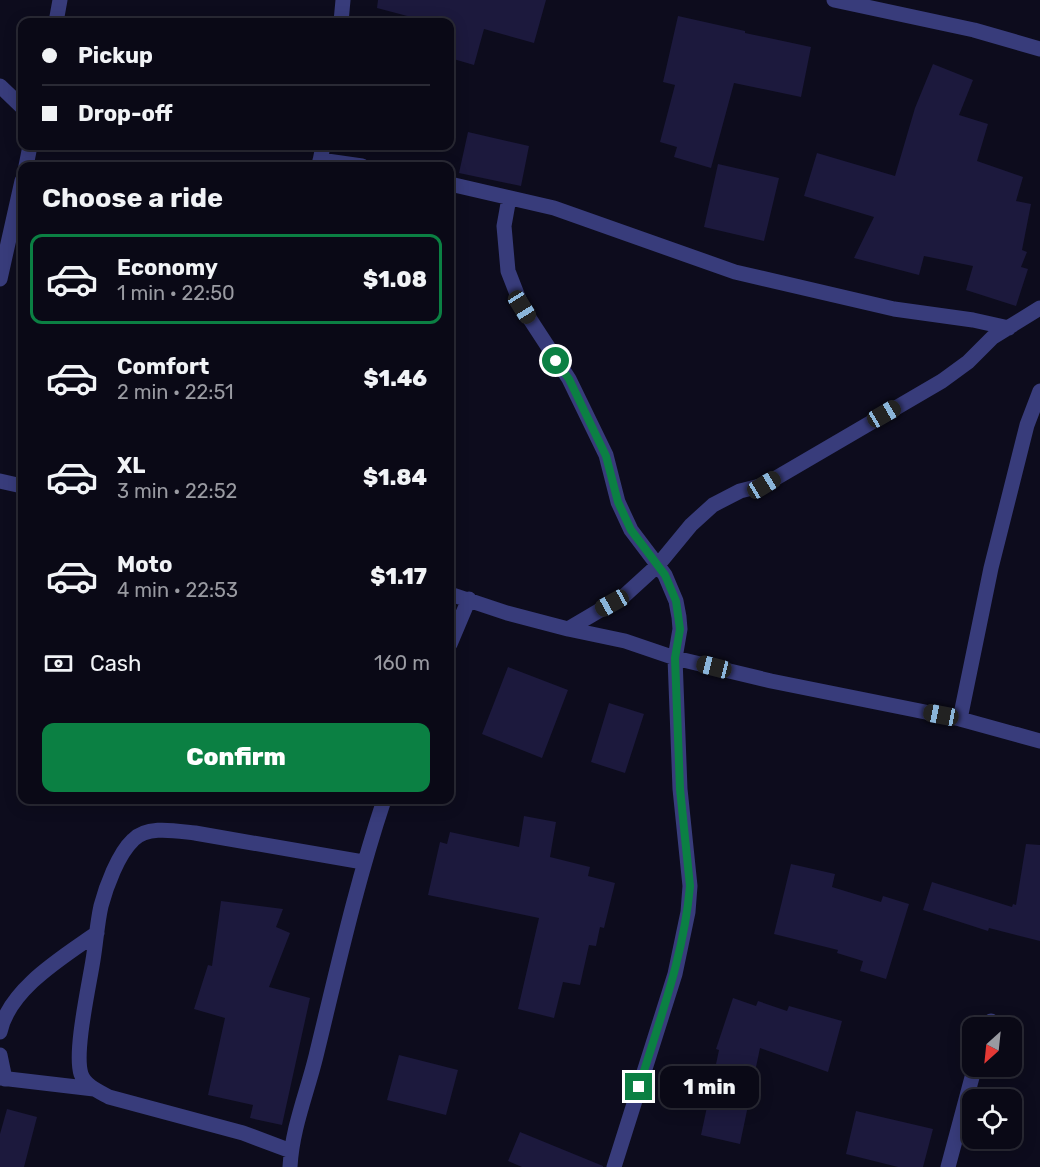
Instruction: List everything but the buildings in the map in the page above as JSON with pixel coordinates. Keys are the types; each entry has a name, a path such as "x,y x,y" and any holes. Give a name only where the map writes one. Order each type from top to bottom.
{"street":[{"path":"57,18 60,0"},
{"path":"341,18 343,0"},
{"path":"834,0 974,30 1040,49"},
{"path":"0,86 18,103"},
{"path":"321,157 344,162"},
{"path":"454,185 554,208 735,272 894,309 973,320 1009,328"},
{"path":"509,198 504,226 508,271 522,307 569,379 606,456 618,502 631,530 671,586 678,609 680,629 675,658 680,789 690,886 688,912 675,974 614,1167"},
{"path":"0,279 18,199"},
{"path":"568,629 624,596 658,565 691,525 713,505 740,491 764,485 942,381 968,362 993,337 1040,308"},
{"path":"960,719 992,568 1027,425 1040,391"},
{"path":"0,482 18,485"},
{"path":"454,595 507,613 568,629 626,640 675,658 771,681 960,719 1040,741"},
{"path":"454,635 469,599"},
{"path":"290,1167 291,1151 304,1093 315,1062 363,862 383,804"},
{"path":"94,1089 82,1076 80,1062 82,1029 101,907 110,881 125,850 134,838 146,832 170,830 363,862"},
{"path":"0,1032 7,1012 21,994 64,957 97,933"},
{"path":"0,1055 2,1079 94,1089 110,1097 243,1133 291,1151"},
{"path":"948,1167 972,1077"}],"route":[{"path":"556,361 569,379 606,456 618,502 631,530 671,586 679,617 680,629 675,658 680,789 690,886 688,912 675,974 639,1087"}]}
